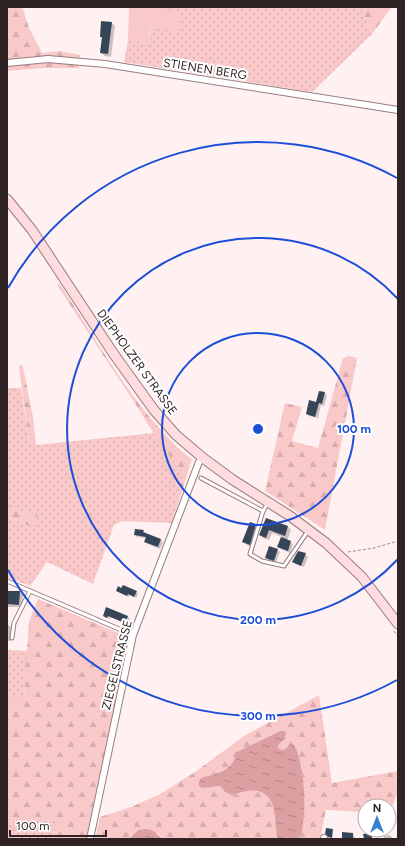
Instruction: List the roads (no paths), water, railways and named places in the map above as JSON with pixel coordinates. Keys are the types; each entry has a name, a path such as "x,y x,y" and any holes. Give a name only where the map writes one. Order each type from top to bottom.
{"main road":[{"name":"DIEPHOLZER STRASSE","path":"7,199 32,230 113,352 154,410 176,434 203,458 233,480 265,507 309,529 341,556 370,587 398,624"}],"street":[{"name":"STIENEN BERG","path":"7,63 48,59 105,64 398,110"},
{"name":"ZIEGELSTRASSE","path":"90,839 133,635 199,462 203,458"}],"lane":[{"path":"201,478 265,507 250,554 262,562 284,566 309,529"},
{"path":"7,581 133,635"},
{"path":"12,638 14,623 30,591"}],"water":[{"path":"280,731 284,731 286,733 285,739 279,744 278,748 283,750 292,744 294,745 301,766 304,792 304,818 300,839 279,839 277,837 272,805 264,794 257,791 247,791 232,795 225,792 220,786 204,788 199,786 201,778 219,773 228,767 235,758 237,752"},
{"path":"145,829 153,831 163,839 128,839 139,830"}]}
